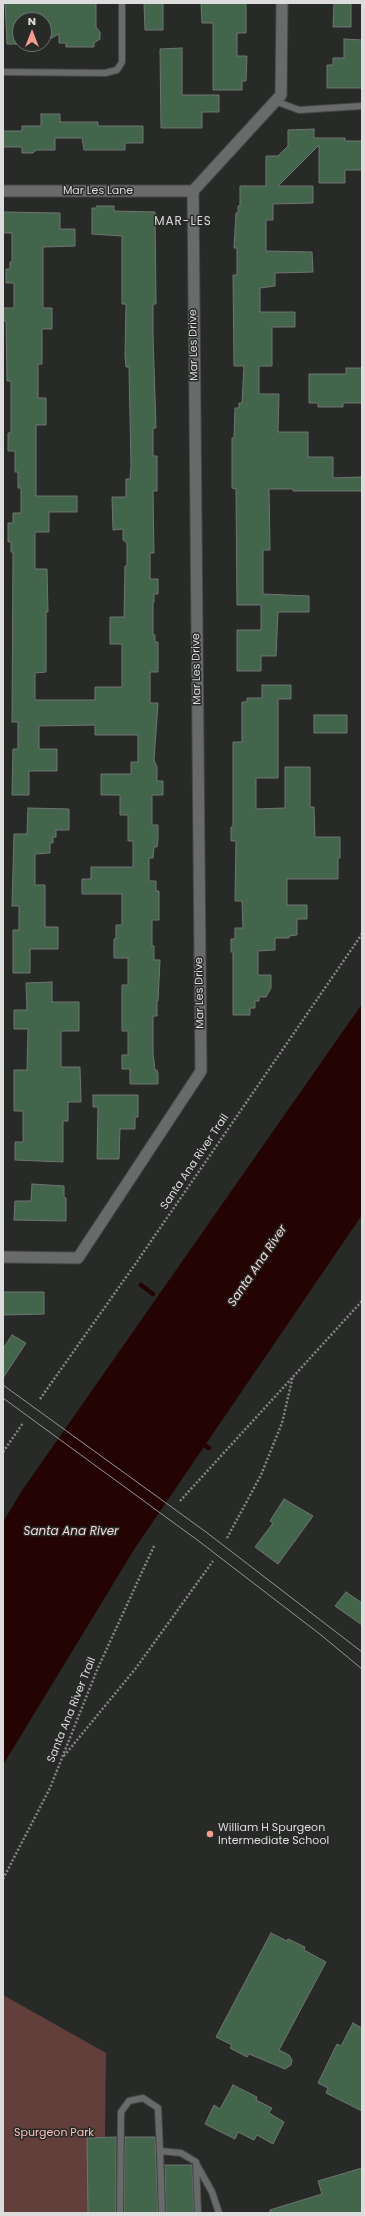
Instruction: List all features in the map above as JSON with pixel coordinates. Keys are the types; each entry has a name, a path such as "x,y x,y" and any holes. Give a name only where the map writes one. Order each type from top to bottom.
{"street":[{"path":"193,191 281,95 282,3"},
{"name":"Mar Les Lane","path":"3,191 193,191"},
{"name":"Mar Les Drive","path":"3,1257 78,1258 201,1071 193,191"}],"lane":[{"path":"3,72 105,73 117,70 122,62 122,3"},
{"path":"275,101 299,110 362,106"},
{"path":"120,2213 121,2112 129,2101 143,2098 158,2108 162,2213"},
{"path":"160,2151 181,2153 196,2162 212,2192 219,2213"},
{"path":"196,2162 198,2213"}],"path":[{"name":"Santa Ana River Trail","path":"40,1399 136,1263 362,934"},
{"path":"180,1501 362,1300"},
{"path":"227,1538 261,1475 282,1423 294,1375"},
{"path":"3,1452 23,1423"},
{"name":"Santa Ana River Trail","path":"3,1879 50,1788 97,1670 154,1546"},
{"path":"61,1759 136,1668 213,1561"}],"green space":[{"name":"Spurgeon Park","path":"3,1995 106,2053 104,2213 3,2213"}],"water":[{"name":"Santa Ana River","path":"362,1004 362,1215 135,1548 3,1765 3,1522 21,1492"}],"building":[{"path":"5,3 96,3 96,27 100,32 100,39 94,43 94,47 66,47 66,43 59,43 59,34 52,38 52,12 12,12 12,44 7,44"},
{"path":"144,3 163,3 163,30 145,30"},
{"path":"201,3 246,3 246,33 237,33 237,56 247,56 246,81 242,81 242,90 213,90 213,23 202,23"},
{"path":"334,3 351,3 351,27 333,27"},
{"path":"344,39 362,40 362,88 327,88 327,65 333,65 333,58 344,58"},
{"path":"182,48 182,95 219,95 219,112 202,112 202,128 161,128 160,49"},
{"path":"41,114 60,114 60,122 98,122 98,126 143,126 143,143 125,143 125,150 84,150 82,138 55,138 55,150 36,150 33,153 22,153 22,147 3,147 3,131 22,131 22,126 41,126"},
{"path":"314,129 314,138 345,138 345,141 362,141 362,170 345,170 345,183 319,183 319,145 278,186 313,186 313,203 273,204 273,220 266,220 266,251 312,252 313,272 275,273 275,286 260,288 260,312 295,312 295,327 272,327 272,366 259,366 259,394 279,394 278,432 308,432 308,457 333,457 333,478 362,477 362,491 293,491 293,489 269,489 270,550 263,550 263,594 309,596 309,612 278,612 276,656 261,656 261,671 237,671 237,630 261,630 261,605 237,605 236,489 232,488 232,438 234,438 235,408 239,408 239,403 242,403 244,366 234,366 233,275 237,275 237,248 234,248 236,213 238,213 238,206 240,206 240,186 266,186 266,156 278,156 288,146 288,130"},
{"path":"97,206 114,206 114,211 155,212 156,304 153,304 153,335 156,428 153,428 153,456 157,456 157,491 153,491 154,553 150,553 150,579 158,579 158,594 154,594 153,602 153,635 155,635 155,642 158,642 158,672 150,672 150,703 158,703 154,760 157,767 157,781 163,781 163,795 152,795 152,825 158,825 158,839 157,847 154,847 153,858 149,858 149,881 156,881 156,891 159,891 159,920 152,920 152,946 154,946 154,960 160,960 157,1016 153,1016 153,1053 155,1070 157,1070 158,1074 158,1084 130,1084 130,1069 122,1069 122,1055 128,1055 128,1031 122,1031 122,985 128,985 128,958 114,958 114,939 116,939 116,925 122,925 122,894 82,894 82,879 91,879 91,867 133,867 133,841 128,841 128,815 120,815 120,795 101,795 101,774 131,774 131,762 138,762 138,735 95,735 95,725 39,726 39,749 57,749 57,771 29,771 29,795 12,795 13,749 18,749 18,722 12,722 13,552 11,552 11,542 8,542 8,523 13,523 13,513 21,513 21,488 18,488 18,472 15,472 15,451 8,451 8,433 11,433 11,381 7,381 6,321 3,321 3,308 14,308 14,283 6,283 6,269 10,269 10,262 12,262 12,233 3,233 3,212 60,213 60,229 75,229 75,246 43,247 43,308 52,308 52,329 42,329 42,364 38,364 38,398 46,398 46,425 36,425 36,496 77,496 77,512 49,512 49,532 35,532 35,569 47,569 48,612 46,612 46,672 35,673 35,700 95,700 95,687 122,687 122,644 110,644 110,617 124,617 125,566 127,566 127,543 123,540 123,529 113,530 112,497 126,497 126,479 130,479 129,367 126,367 125,356 126,304 122,304 122,236 92,234 92,208 97,208"},
{"path":"346,368 362,368 362,403 343,403 343,407 318,407 318,403 309,403 309,374 346,374"},
{"path":"262,685 291,685 291,699 278,699 278,778 256,778 256,809 285,808 285,767 310,767 310,807 314,807 315,837 340,837 340,858 338,858 338,879 287,879 287,905 307,905 307,919 297,919 297,935 289,936 289,938 275,938 275,950 258,951 258,975 271,975 271,988 266,997 259,997 259,1001 255,1001 255,1008 250,1008 250,1015 233,1015 233,952 231,952 231,939 235,939 235,928 243,928 242,901 235,901 236,841 231,841 231,827 233,827 233,742 242,742 242,702 247,702 247,698 262,698"},
{"path":"314,715 347,715 347,733 314,733"},
{"path":"28,808 69,809 69,830 56,830 56,837 53,837 53,843 50,843 50,853 35,854 35,885 45,885 45,927 58,927 58,949 30,949 30,973 13,973 13,930 19,930 19,906 12,906 14,834 27,834"},
{"path":"52,982 52,1002 79,1002 79,1031 61,1031 61,1067 80,1067 81,1102 68,1102 68,1121 63,1121 63,1162 15,1160 15,1142 23,1142 23,1111 14,1111 14,1070 27,1070 28,1029 14,1029 14,1010 27,1010 26,983"},
{"path":"93,1095 138,1095 138,1117 135,1117 135,1129 120,1129 119,1159 97,1159 98,1107 93,1107"},
{"path":"32,1184 64,1186 64,1197 66,1198 66,1221 14,1220 15,1201 31,1201"},
{"path":"3,1292 44,1292 44,1314 3,1315"},
{"path":"12,1335 26,1343 3,1378 3,1349"},
{"path":"284,1499 313,1516 278,1564 255,1547 273,1523 270,1521"},
{"path":"346,1592 362,1603 362,1625 335,1606"},
{"path":"271,1933 287,1941 288,1939 305,1947 304,1950 326,1962 279,2050 289,2055 292,2060 291,2065 285,2069 249,2054 247,2057 230,2048 232,2045 216,2037"},
{"path":"353,2023 362,2028 362,2111 326,2093 328,2088 318,2083 337,2044 341,2046"},
{"path":"233,2085 257,2097 256,2100 272,2108 269,2113 284,2122 273,2144 257,2135 254,2140 238,2132 235,2139 205,2124 214,2105 220,2109"},
{"path":"116,2137 116,2213 88,2213 87,2138"},
{"path":"125,2137 155,2137 158,2213 124,2213"},
{"path":"165,2165 192,2165 194,2213 166,2213"},
{"path":"362,2168 362,2213 270,2213 270,2210 322,2194 318,2181"}],"waterway":[{"path":"141,1285 153,1294"},
{"path":"201,1443 209,1448"}],"tram line":[{"path":"3,1385 206,1532 362,1652"},
{"path":"3,1398 200,1542 321,1635 362,1669"}],"place":[{"name":"William H Spurgeon Intermediate School","path":"210,1834"}],"district":[{"name":"MAR-LES","path":"183,222"}]}
